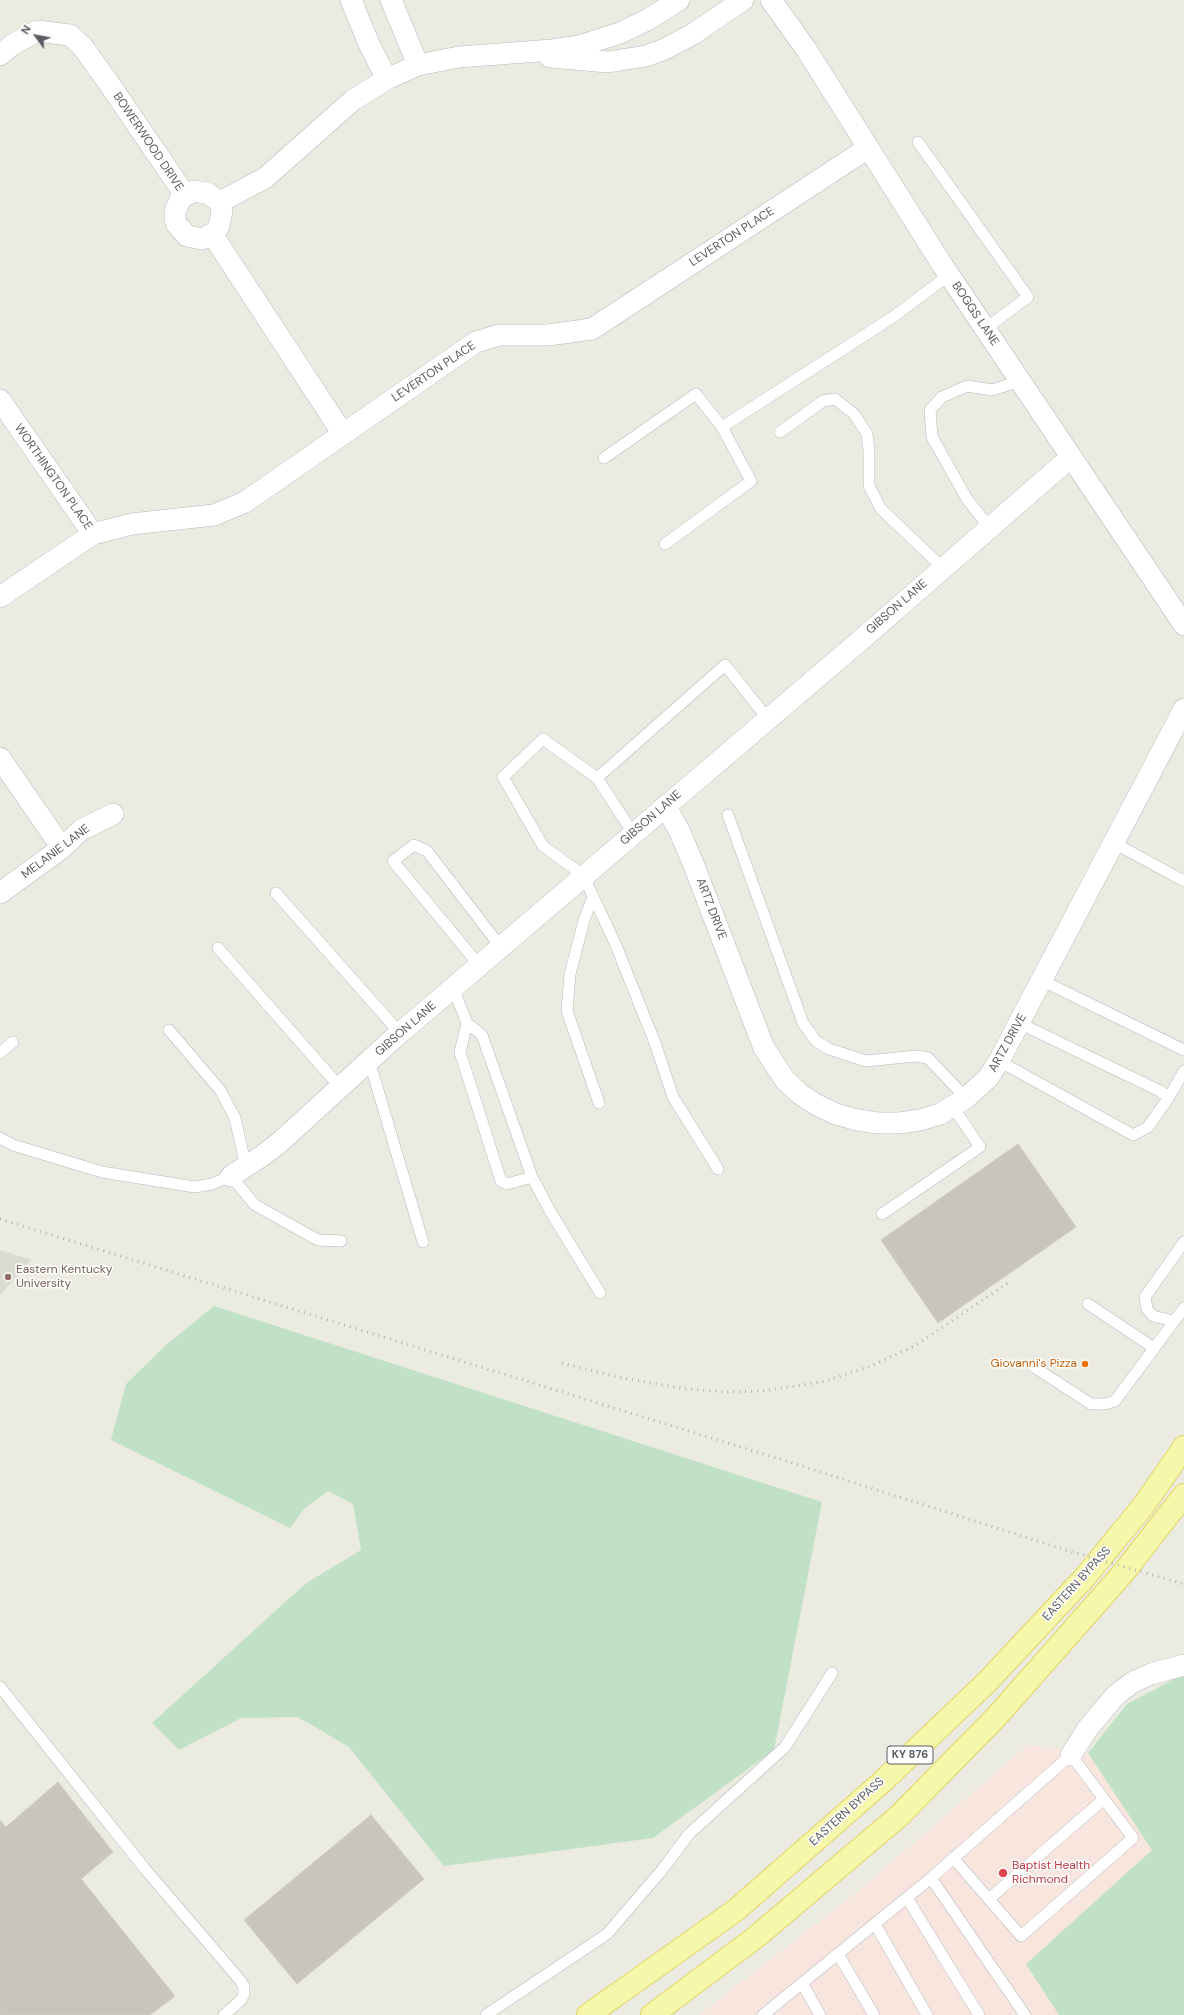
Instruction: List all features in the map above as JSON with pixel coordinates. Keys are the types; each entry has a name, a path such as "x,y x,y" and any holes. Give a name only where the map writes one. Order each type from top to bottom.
{"main road":[{"name":"EASTERN BYPASS","path":"588,2015 736,1910 882,1782 987,1682 1085,1577 1144,1505 1184,1447"},
{"name":"KY 876","path":"652,2015 756,1937 898,1816 998,1715 1124,1572 1184,1495"}],"street":[{"path":"350,0 368,44 387,80"},
{"path":"391,0 418,65"},
{"path":"185,195 177,204 174,211 177,226 187,236 194,239 202,239 212,234 219,226 222,218 220,202 265,178 353,100 387,80 418,65 459,57 532,52 579,46 613,36 647,20 679,0"},
{"path":"532,52 543,56 608,62 646,56 665,49 693,34 744,0"},
{"name":"BOGGS LANE","path":"771,0 806,49 949,275 1184,624"},
{"name":"BOWERWOOD DRIVE","path":"0,55 12,45 37,31 70,35 82,46 108,82 185,195 200,191 207,193 220,202"},
{"name":"LEVERTON PLACE","path":"0,597 93,534 132,524 214,515 245,502 476,342 499,335 548,335 592,329 868,148"},
{"path":"212,234 343,434"},
{"name":"WORTHINGTON PLACE","path":"0,400 93,534"},
{"name":"GIBSON LANE","path":"238,1171 279,1142 339,1086 500,946 1071,457"},
{"name":"ARTZ DRIVE","path":"665,806 679,830 693,863 759,1036 773,1064 785,1080 800,1094 816,1105 836,1114 857,1120 878,1123 899,1123 920,1120 959,1103 988,1078 999,1061 1184,709"},
{"path":"0,758 62,848"},
{"name":"MELANIE LANE","path":"0,893 62,848 81,830 113,814"},
{"path":"1071,1755 1100,1713 1116,1695 1133,1682 1151,1674 1184,1665"}],"lane":[{"path":"918,142 1028,298 985,329"},
{"path":"722,427 893,317 949,275"},
{"path":"989,527 967,499 932,437 930,410 942,397 967,386 992,390 1020,381"},
{"path":"604,458 696,394 722,427 751,481 665,544"},
{"path":"780,432 822,401 835,399 854,414 866,434 869,450 869,486 881,509 942,567"},
{"path":"597,778 725,665 768,718"},
{"path":"633,833 597,778 543,738 503,777 543,846 583,875 615,943 656,1042 673,1097 718,1169"},
{"path":"728,815 803,1023 816,1040 829,1049 866,1061 916,1056 928,1058 959,1103 980,1148 882,1214"},
{"path":"1114,843 1184,881"},
{"path":"479,965 393,861 414,845 427,851 500,946"},
{"path":"276,893 400,1033"},
{"path":"593,897 584,920 570,974 567,1011 599,1103"},
{"path":"218,948 339,1086"},
{"path":"1041,980 1184,1050"},
{"path":"453,988 467,1023 482,1035 532,1177 600,1293"},
{"path":"467,1023 460,1052 501,1181 507,1184 532,1177"},
{"path":"1019,1023 1158,1090 1169,1097"},
{"path":"169,1030 220,1090 236,1118 238,1171 255,1205 318,1240 341,1241"},
{"path":"0,1053 13,1042"},
{"path":"369,1060 423,1242"},
{"path":"999,1061 1133,1135 1148,1127 1169,1097 1184,1071"},
{"path":"0,1138 13,1145 109,1173 195,1187 212,1184 238,1171"},
{"path":"1174,1321 1153,1316 1147,1309 1145,1297 1184,1242"},
{"path":"1088,1304 1154,1348"},
{"path":"1034,1367 1091,1404 1104,1404 1115,1401 1184,1308"},
{"path":"486,2015 607,1934 662,1870 689,1834 785,1747 832,1673"},
{"path":"0,1686 145,1869 240,1980 244,1987 244,1994 241,2000 224,2015"},
{"path":"763,2015 907,1898 1071,1755 1133,1838 1021,1936 953,1858"},
{"path":"989,1899 1104,1799"},
{"path":"930,1878 1025,2015"},
{"path":"907,1898 979,2015"},
{"path":"875,1924 927,2015"},
{"path":"838,1954 874,2015"},
{"path":"802,1983 820,2015"}],"shaded area":[{"name":"Eastern Kentucky University","path":"0,1250 31,1260 0,1295"},
{"name":"Baptist Health Richmond","path":"1028,1745 1088,1753 1152,1850 1026,1964 1059,2015 699,2015 852,1896"}],"green space":[{"path":"214,1306 822,1502 774,1750 653,1838 444,1866 349,1747 298,1717 241,1718 179,1750 152,1723 305,1584 361,1550 353,1504 328,1491 304,1509 290,1528 111,1440 126,1384 166,1345"},
{"path":"1180,1676 1184,1676 1184,2015 1059,2015 1026,1964 1152,1850 1088,1753 1127,1704"}],"building":[{"path":"1018,1144 1076,1227 938,1323 881,1240"},
{"path":"58,1782 113,1852 81,1879 175,1996 150,2015 0,2015 0,1820 6,1827"},
{"path":"371,1815 424,1879 297,1984 244,1920"}],"railway":[{"path":"0,1219 783,1460 1072,1552 1184,1584"},
{"path":"562,1363 622,1378 687,1389 728,1392 762,1391 825,1381 868,1367 915,1346 1008,1283"}],"place":[{"name":"Eastern Kentucky University","path":"8,1277"},
{"name":"Giovanni's Pizza","path":"1085,1364"},
{"name":"Baptist Health Richmond","path":"1003,1873"}]}
